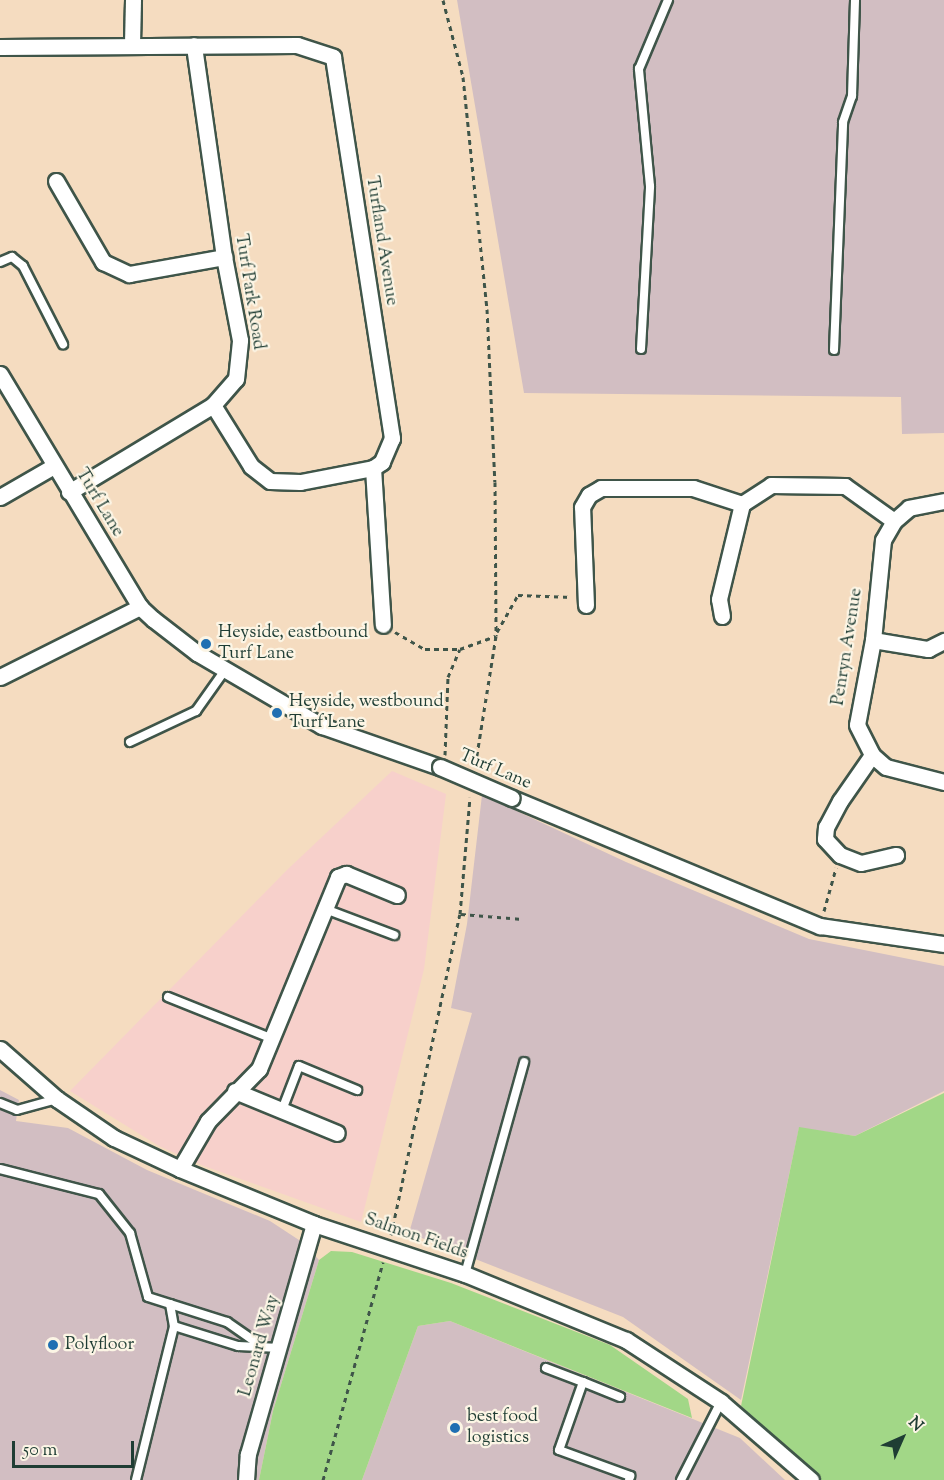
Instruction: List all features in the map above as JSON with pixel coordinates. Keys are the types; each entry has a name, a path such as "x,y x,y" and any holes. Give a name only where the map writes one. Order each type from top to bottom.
{"street":[{"path":"132,44 133,0"},
{"name":"Turfland Avenue","path":"0,47 132,44 297,45 333,57 392,438 382,462 373,468"},
{"name":"Turf Park Road","path":"69,492 213,405 236,379 240,362 194,45"},
{"path":"56,181 103,262 129,274 224,258"},
{"name":"Turf Lane","path":"0,374 140,607 172,635 225,670 322,726 440,767 820,926 944,944"},
{"path":"213,405 251,466 270,482 300,482 373,468 383,626"},
{"path":"0,497 54,466"},
{"path":"722,616 719,599 742,504 771,485 845,486 894,521 909,508 944,501"},
{"path":"585,601 582,507 595,490 693,488 742,504"},
{"name":"Penryn Avenue","path":"872,755 859,736 857,718 873,640 883,540 894,521"},
{"path":"0,677 140,607"},
{"path":"873,640 928,649 944,641"},
{"path":"896,855 861,862 840,855 825,839 826,827 872,755 886,766 944,782"},
{"path":"180,1169 208,1121 259,1069 338,877 346,874 397,895"},
{"name":"Salmon Fields","path":"0,1049 57,1099 114,1138 180,1169 314,1224 465,1274 626,1340 721,1402 811,1480"},
{"path":"235,1091 337,1134"},
{"name":"Leonard Way","path":"246,1480 248,1454 281,1348 314,1224"}],"lane":[{"path":"641,349 650,186 639,69 668,0"},
{"path":"834,350 843,123 852,96 855,0"},
{"path":"0,262 12,257 20,262 63,344"},
{"path":"130,742 196,711 225,670"},
{"path":"325,909 394,935"},
{"path":"168,997 273,1039"},
{"path":"465,1274 524,1062"},
{"path":"282,1110 299,1066 357,1090"},
{"path":"0,1103 17,1110 57,1099"},
{"path":"0,1169 99,1194 130,1233 148,1298 233,1324 260,1345"},
{"path":"136,1480 174,1326 170,1304"},
{"path":"174,1326 238,1346 260,1345 281,1348"},
{"path":"546,1368 620,1397"},
{"path":"583,1382 559,1450 630,1476 629,1480"},
{"path":"681,1480 721,1402"}],"path":[{"path":"443,0 463,77 488,309 496,635 473,777"},
{"path":"383,626 425,649 460,649 496,635 518,595 585,601"},
{"path":"446,751 448,677 460,649"},
{"path":"323,1480 402,1197 460,914 471,789"},
{"path":"820,926 840,855"},
{"path":"460,914 522,919"}],"shaded area":[{"path":"457,0 944,0 944,433 902,434 901,397 524,393"},
{"path":"392,771 446,794 424,969 361,1222 204,1166 159,1146 70,1091 288,869"},
{"path":"482,795 626,862 809,939 944,966 944,1091 855,1136 799,1128 741,1400 623,1317 409,1233 472,1013 451,1008 467,924"},
{"path":"0,1090 19,1100 16,1121 68,1128 147,1170 270,1221 302,1242 319,1260 273,1411 259,1480 0,1480"},
{"path":"450,1321 740,1438 785,1480 362,1480 418,1326"}],"green space":[{"path":"944,1093 944,1480 821,1480 741,1406 799,1127 855,1136"},
{"path":"331,1251 352,1252 451,1283 610,1345 688,1399 692,1418 450,1321 418,1326 362,1480 259,1480 273,1411 319,1260"}],"place":[{"name":"Heyside, eastbound Turf Lane","path":"206,644"},
{"name":"Heyside, westbound Turf Lane","path":"277,713"},
{"name":"Polyfloor","path":"53,1345"},
{"name":"best food logistics","path":"455,1428"}]}
